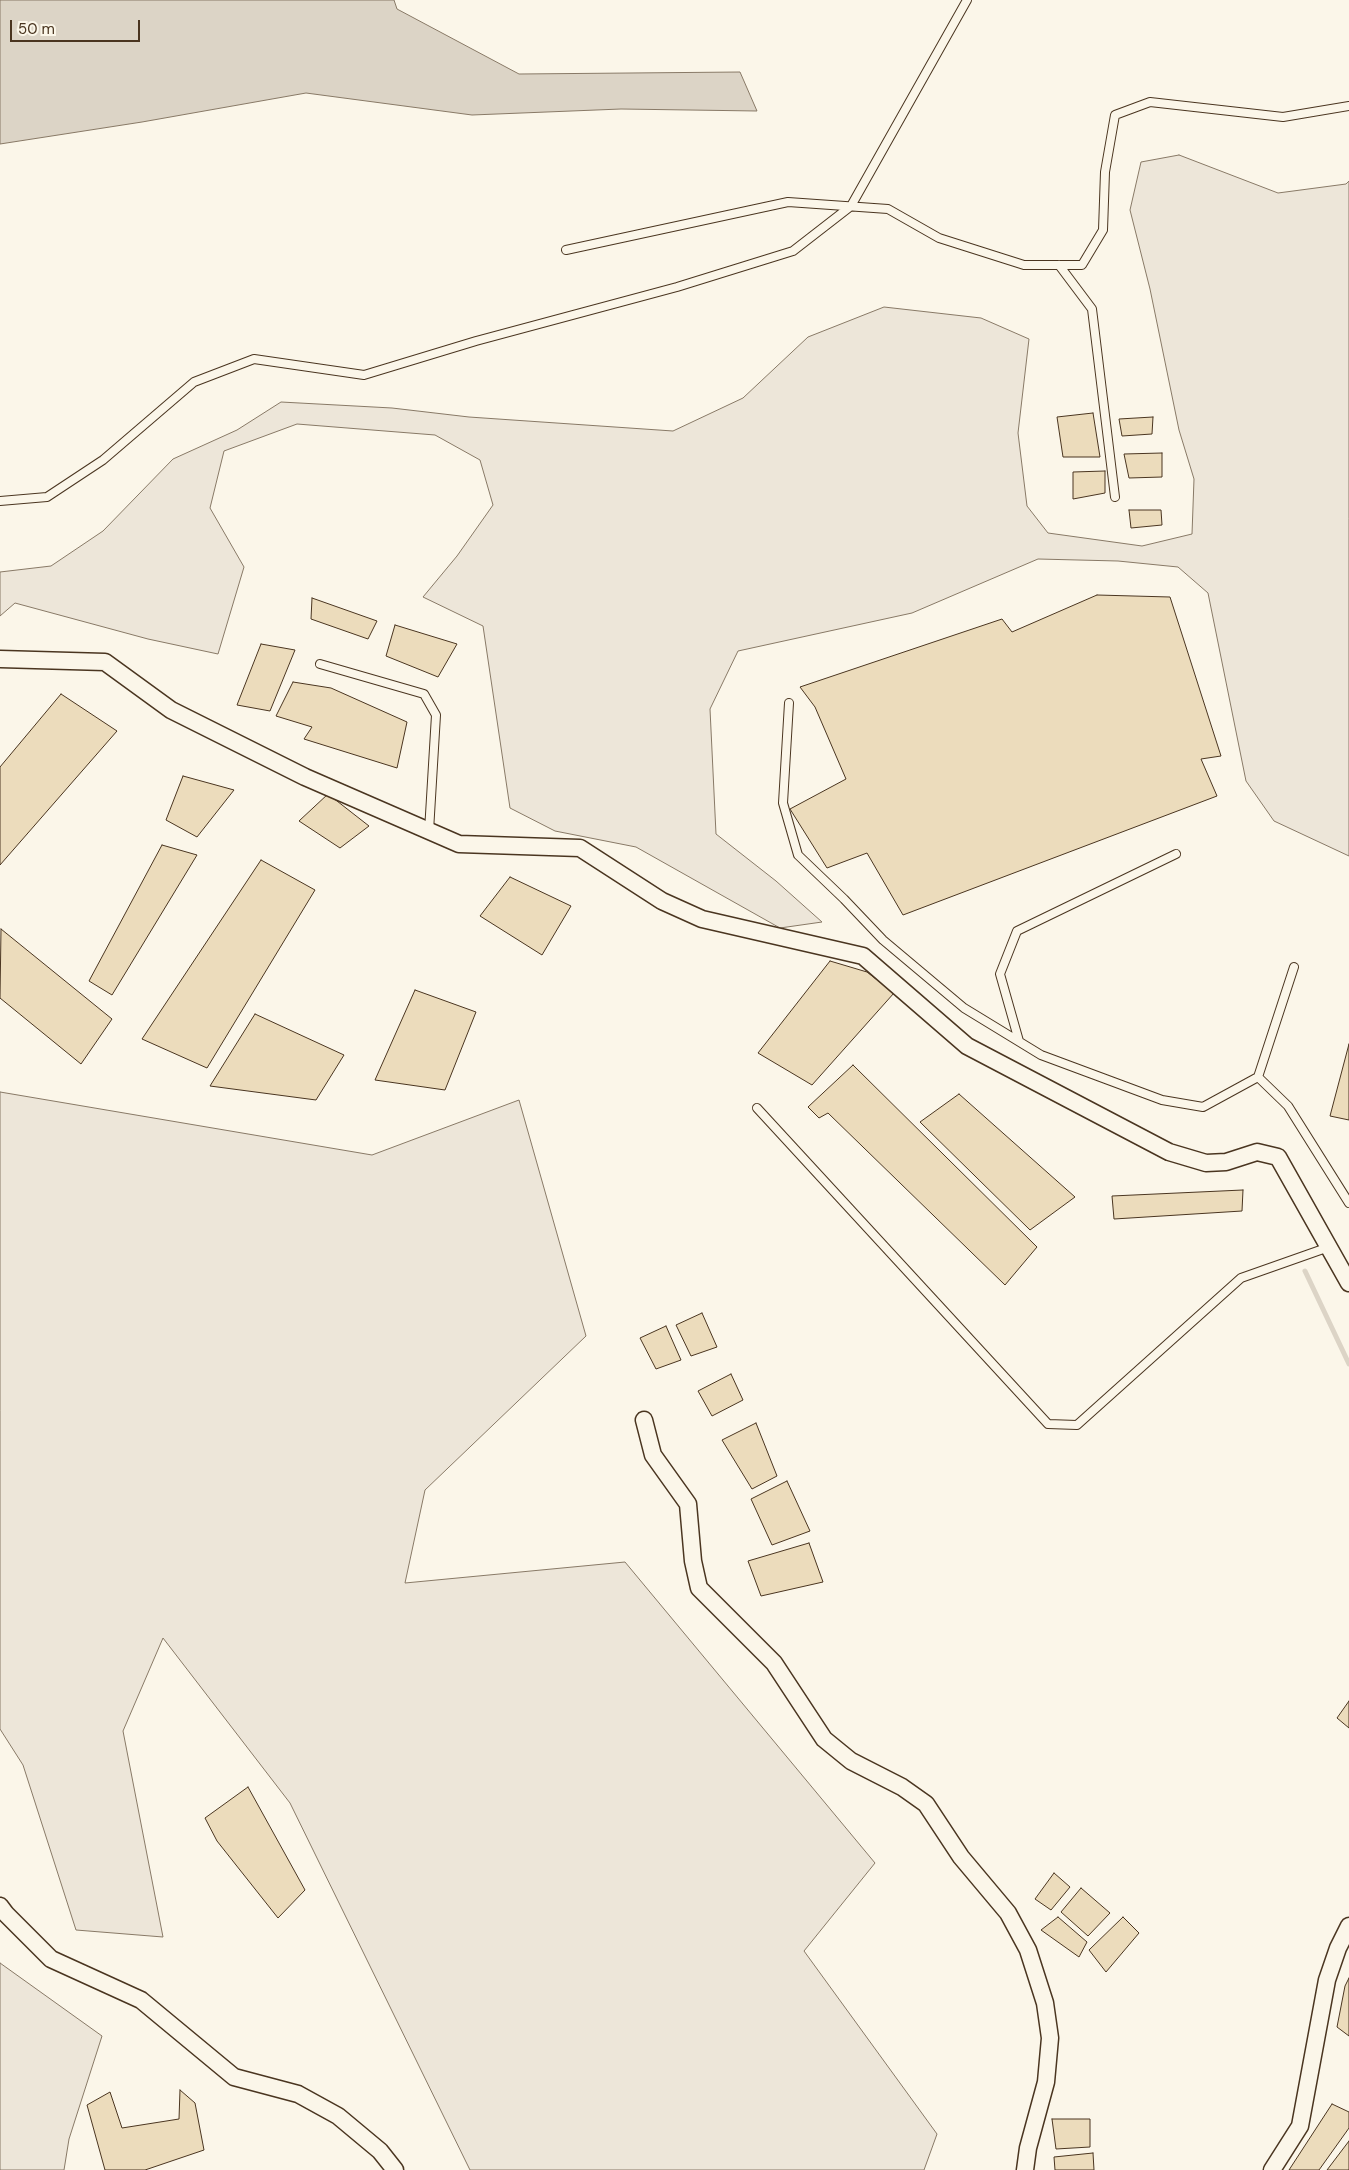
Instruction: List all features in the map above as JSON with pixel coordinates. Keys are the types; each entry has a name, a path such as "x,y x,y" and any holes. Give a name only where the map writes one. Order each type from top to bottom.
{"street":[{"path":"0,659 104,662 172,710 305,777 459,844 580,848 662,900 702,919 863,956 967,1046 1168,1152 1206,1163 1226,1162 1256,1152 1278,1157 1349,1283"},
{"path":"644,1420 653,1454 688,1504 692,1561 699,1588 774,1664 824,1739 851,1761 902,1787 926,1804 961,1857 1008,1913 1028,1950 1045,2003 1050,2038 1046,2082 1028,2148 1025,2170"},
{"path":"0,1906 50,1959 141,2000 234,2077 298,2094 338,2116 380,2151 395,2170"},
{"path":"1272,2170 1300,2126 1327,1980 1338,1948 1349,1926"}],"lane":[{"path":"0,501 47,497 103,460 194,382 254,359 364,375 476,341 677,287 793,251 851,206 967,0"},
{"path":"566,250 788,202 888,209 939,238 1024,266 1082,265 1103,230 1105,172 1115,115 1150,102 1283,118 1349,106"},
{"path":"1058,265 1092,309 1115,497"},
{"path":"320,664 424,694 436,716 429,831"},
{"path":"789,702 783,802 798,855 890,947 964,1008 1041,1055 1162,1100 1203,1107 1258,1077 1294,967"},
{"path":"1019,1041 1000,974 1017,931 1176,854"},
{"path":"1258,1077 1288,1106 1349,1203"},
{"path":"757,1108 1048,1424 1077,1425 1242,1278 1329,1247"}],"shaded area":[{"path":"0,0 394,0 397,9 519,74 740,72 757,111 621,109 472,115 306,93 142,122 0,144"},
{"path":"1179,155 1278,193 1346,184 1349,181 1349,856 1274,821 1246,781 1208,593 1178,567 1118,561 1038,559 912,613 738,651 710,709 716,834 776,881 822,922 780,928 636,847 555,831 510,808 483,626 423,597 457,556 493,505 480,460 435,435 297,424 224,451 210,508 244,567 218,654 148,639 15,603 0,616 0,572 51,566 103,531 173,459 237,430 281,402 392,408 469,417 673,431 743,398 808,337 884,307 981,318 1029,339 1018,433 1027,506 1048,533 1142,546 1192,534 1194,479 1179,430 1150,289 1130,210 1141,162"},
{"path":"0,1092 372,1155 519,1100 586,1336 425,1490 405,1583 625,1562 875,1863 804,1951 937,2134 924,2170 470,2170 290,1803 163,1638 123,1731 163,1937 76,1930 23,1765 0,1729"},
{"path":"0,1963 102,2036 69,2139 64,2170 0,2170"}],"building":[{"path":"1093,413 1100,457 1063,457 1057,417"},
{"path":"1153,417 1152,434 1122,436 1119,419"},
{"path":"1162,453 1162,477 1129,478 1124,454"},
{"path":"1105,471 1105,493 1073,499 1073,472"},
{"path":"1129,510 1161,510 1162,525 1131,528"},
{"path":"1097,595 1170,597 1221,756 1201,759 1217,796 903,915 867,853 827,868 790,809 846,779 815,707 800,687 1002,619 1012,632"},
{"path":"312,598 377,621 368,639 311,619"},
{"path":"395,625 457,644 438,677 386,656"},
{"path":"261,644 295,650 270,711 237,705"},
{"path":"293,682 331,688 407,722 397,768 304,739 312,727 276,716"},
{"path":"61,694 117,731 0,865 0,767"},
{"path":"183,776 234,790 197,837 166,820"},
{"path":"328,794 369,826 340,848 299,821"},
{"path":"162,845 197,855 112,995 89,981"},
{"path":"261,860 315,890 207,1068 142,1039"},
{"path":"510,877 571,906 542,955 480,916"},
{"path":"1,929 112,1019 81,1064 0,998"},
{"path":"830,961 867,972 894,993 812,1085 758,1053"},
{"path":"415,990 476,1012 445,1090 375,1080"},
{"path":"255,1014 344,1055 316,1100 210,1086"},
{"path":"1349,1044 1349,1120 1330,1116"},
{"path":"853,1065 1037,1247 1005,1285 828,1113 819,1118 808,1107"},
{"path":"959,1094 1075,1197 1030,1230 920,1122"},
{"path":"1243,1190 1242,1211 1114,1219 1112,1196"},
{"path":"702,1313 717,1347 691,1356 676,1325"},
{"path":"666,1326 681,1360 656,1369 640,1338"},
{"path":"731,1374 743,1400 712,1416 698,1391"},
{"path":"756,1423 777,1476 752,1489 722,1440"},
{"path":"787,1481 810,1531 772,1545 751,1499"},
{"path":"809,1543 823,1582 761,1596 748,1561"},
{"path":"1349,1701 1349,1728 1337,1718"},
{"path":"248,1787 305,1890 278,1918 217,1841 205,1818"},
{"path":"1054,1873 1070,1887 1051,1910 1035,1899"},
{"path":"1081,1888 1110,1913 1088,1936 1061,1912"},
{"path":"1058,1917 1087,1942 1079,1957 1041,1930"},
{"path":"1123,1917 1139,1933 1106,1972 1089,1950"},
{"path":"1349,1978 1349,2036 1337,2027 1345,1986"},
{"path":"180,2090 195,2103 204,2150 145,2170 105,2170 87,2105 110,2092 122,2128 179,2119"},
{"path":"1332,2104 1349,2112 1349,2128 1319,2170 1289,2170"},
{"path":"1052,2119 1090,2119 1090,2147 1056,2149"},
{"path":"1349,2141 1349,2170 1327,2170"},
{"path":"1093,2153 1094,2170 1055,2170 1054,2157"}],"waterway":[{"path":"1305,1271 1349,1364"}]}
